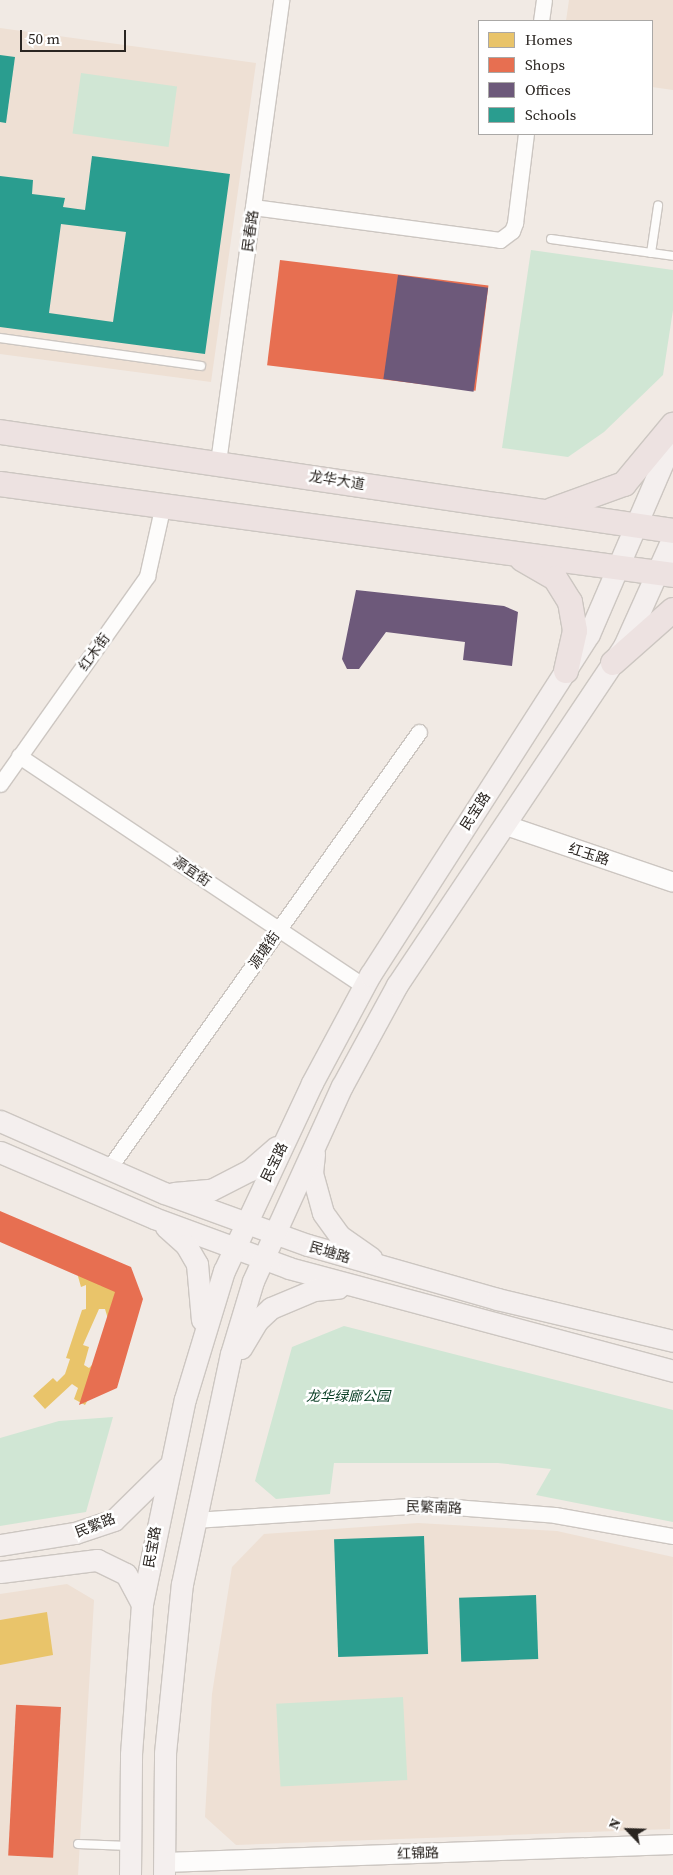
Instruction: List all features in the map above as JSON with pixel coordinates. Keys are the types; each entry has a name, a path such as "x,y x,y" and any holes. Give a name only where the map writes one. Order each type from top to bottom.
{"main road":[{"path":"545,512 624,484 673,425"},
{"name":"龙华大道","path":"0,432 218,462 673,531"},
{"name":"民宝路","path":"130,1875 129,1846 142,1604 169,1465 202,1338 233,1248 288,1133 364,986 566,671 621,566 673,439"},
{"path":"0,484 162,509 621,566 665,574"},
{"path":"164,1869 172,1669 194,1520 225,1380 262,1259 316,1142 398,985 613,663 665,574 673,537"},
{"path":"509,552 541,568 566,593 575,631 566,671"},
{"path":"613,663 673,610"},
{"name":"民塘路","path":"0,1121 164,1193 273,1233 390,1270 673,1341"},
{"path":"164,1193 211,1190 235,1179 268,1156 288,1133"},
{"path":"316,1142 312,1173 326,1218 340,1236 390,1270"},
{"name":"民塘路","path":"0,1152 154,1218 262,1259 353,1288 673,1371"},
{"path":"154,1218 186,1245 197,1264 202,1338"},
{"path":"225,1380 248,1333 271,1308 314,1290 353,1288"},
{"name":"民繁路","path":"0,1545 75,1534 114,1520 169,1465"},
{"name":"民繁路","path":"0,1572 97,1560 126,1574 142,1604"}],"street":[{"name":"民春路","path":"218,462 281,0"},
{"path":"541,20 544,0"},
{"path":"253,208 500,240 512,231 514,223 526,135"},
{"name":"红木街","path":"0,784 147,576 162,509"},
{"name":"源塘街","path":"109,1168 419,732"},
{"name":"源宜街","path":"19,756 364,986"},
{"name":"红玉路","path":"506,825 673,882"},
{"name":"民繁南路","path":"194,1520 429,1505 555,1515 673,1536"},
{"name":"红锦路","path":"164,1869 673,1844"}],"lane":[{"path":"651,253 658,206"},
{"path":"551,239 673,256"},
{"path":"0,338 201,366"},
{"path":"78,1844 129,1846"}],"shaded area":[{"path":"569,0 673,0 673,90 653,87 653,20 566,20"},
{"path":"0,28 256,63 211,382 0,354"},
{"path":"418,1523 557,1531 673,1557 670,1829 236,1845 205,1817 212,1694 232,1567 264,1534"},
{"path":"67,1584 94,1600 78,1875 0,1875 0,1594"}],"green space":[{"path":"81,73 177,86 169,147 73,133"},
{"path":"531,250 673,270 673,310 663,375 604,432 568,457 502,448"},
{"name":"龙华绿廊公园","path":"344,1326 673,1410 673,1522 536,1495 551,1469 498,1463 334,1463 330,1494 276,1499 255,1481 292,1347"},
{"path":"113,1417 86,1512 0,1526 0,1438 59,1421"},
{"path":"403,1697 407,1780 281,1787 276,1704"}],"building: Homes":[{"path":"91,1259 91,1265 97,1264 99,1285 105,1286 109,1276 121,1277 120,1319 108,1319 105,1309 99,1309 83,1345 89,1347 84,1365 89,1368 96,1361 106,1367 85,1405 74,1399 78,1388 72,1384 45,1409 33,1396 53,1378 57,1382 65,1374 70,1359 66,1358 82,1310 86,1309 86,1285 81,1287 74,1262"},
{"path":"47,1612 53,1655 0,1665 0,1620"}],"building: Shops":[{"path":"280,260 488,286 476,391 267,365"},
{"path":"0,1211 131,1267 143,1299 117,1388 79,1405 115,1292 0,1242"},
{"path":"16,1705 61,1707 53,1858 8,1855"}],"building: Offices":[{"path":"398,275 488,288 474,392 383,379"},
{"path":"356,590 504,606 518,612 512,666 463,660 465,642 386,632 359,669 347,669 342,659"}],"building: Schools":[{"path":"0,55 15,57 6,123 0,122"},
{"path":"92,156 230,174 205,354 0,327 0,176 33,180 32,194 65,198 63,207 85,210","holes":["61,224 126,232 113,322 49,313"]},
{"path":"424,1536 428,1654 338,1657 334,1539"},
{"path":"536,1595 538,1659 461,1662 459,1598"}]}
